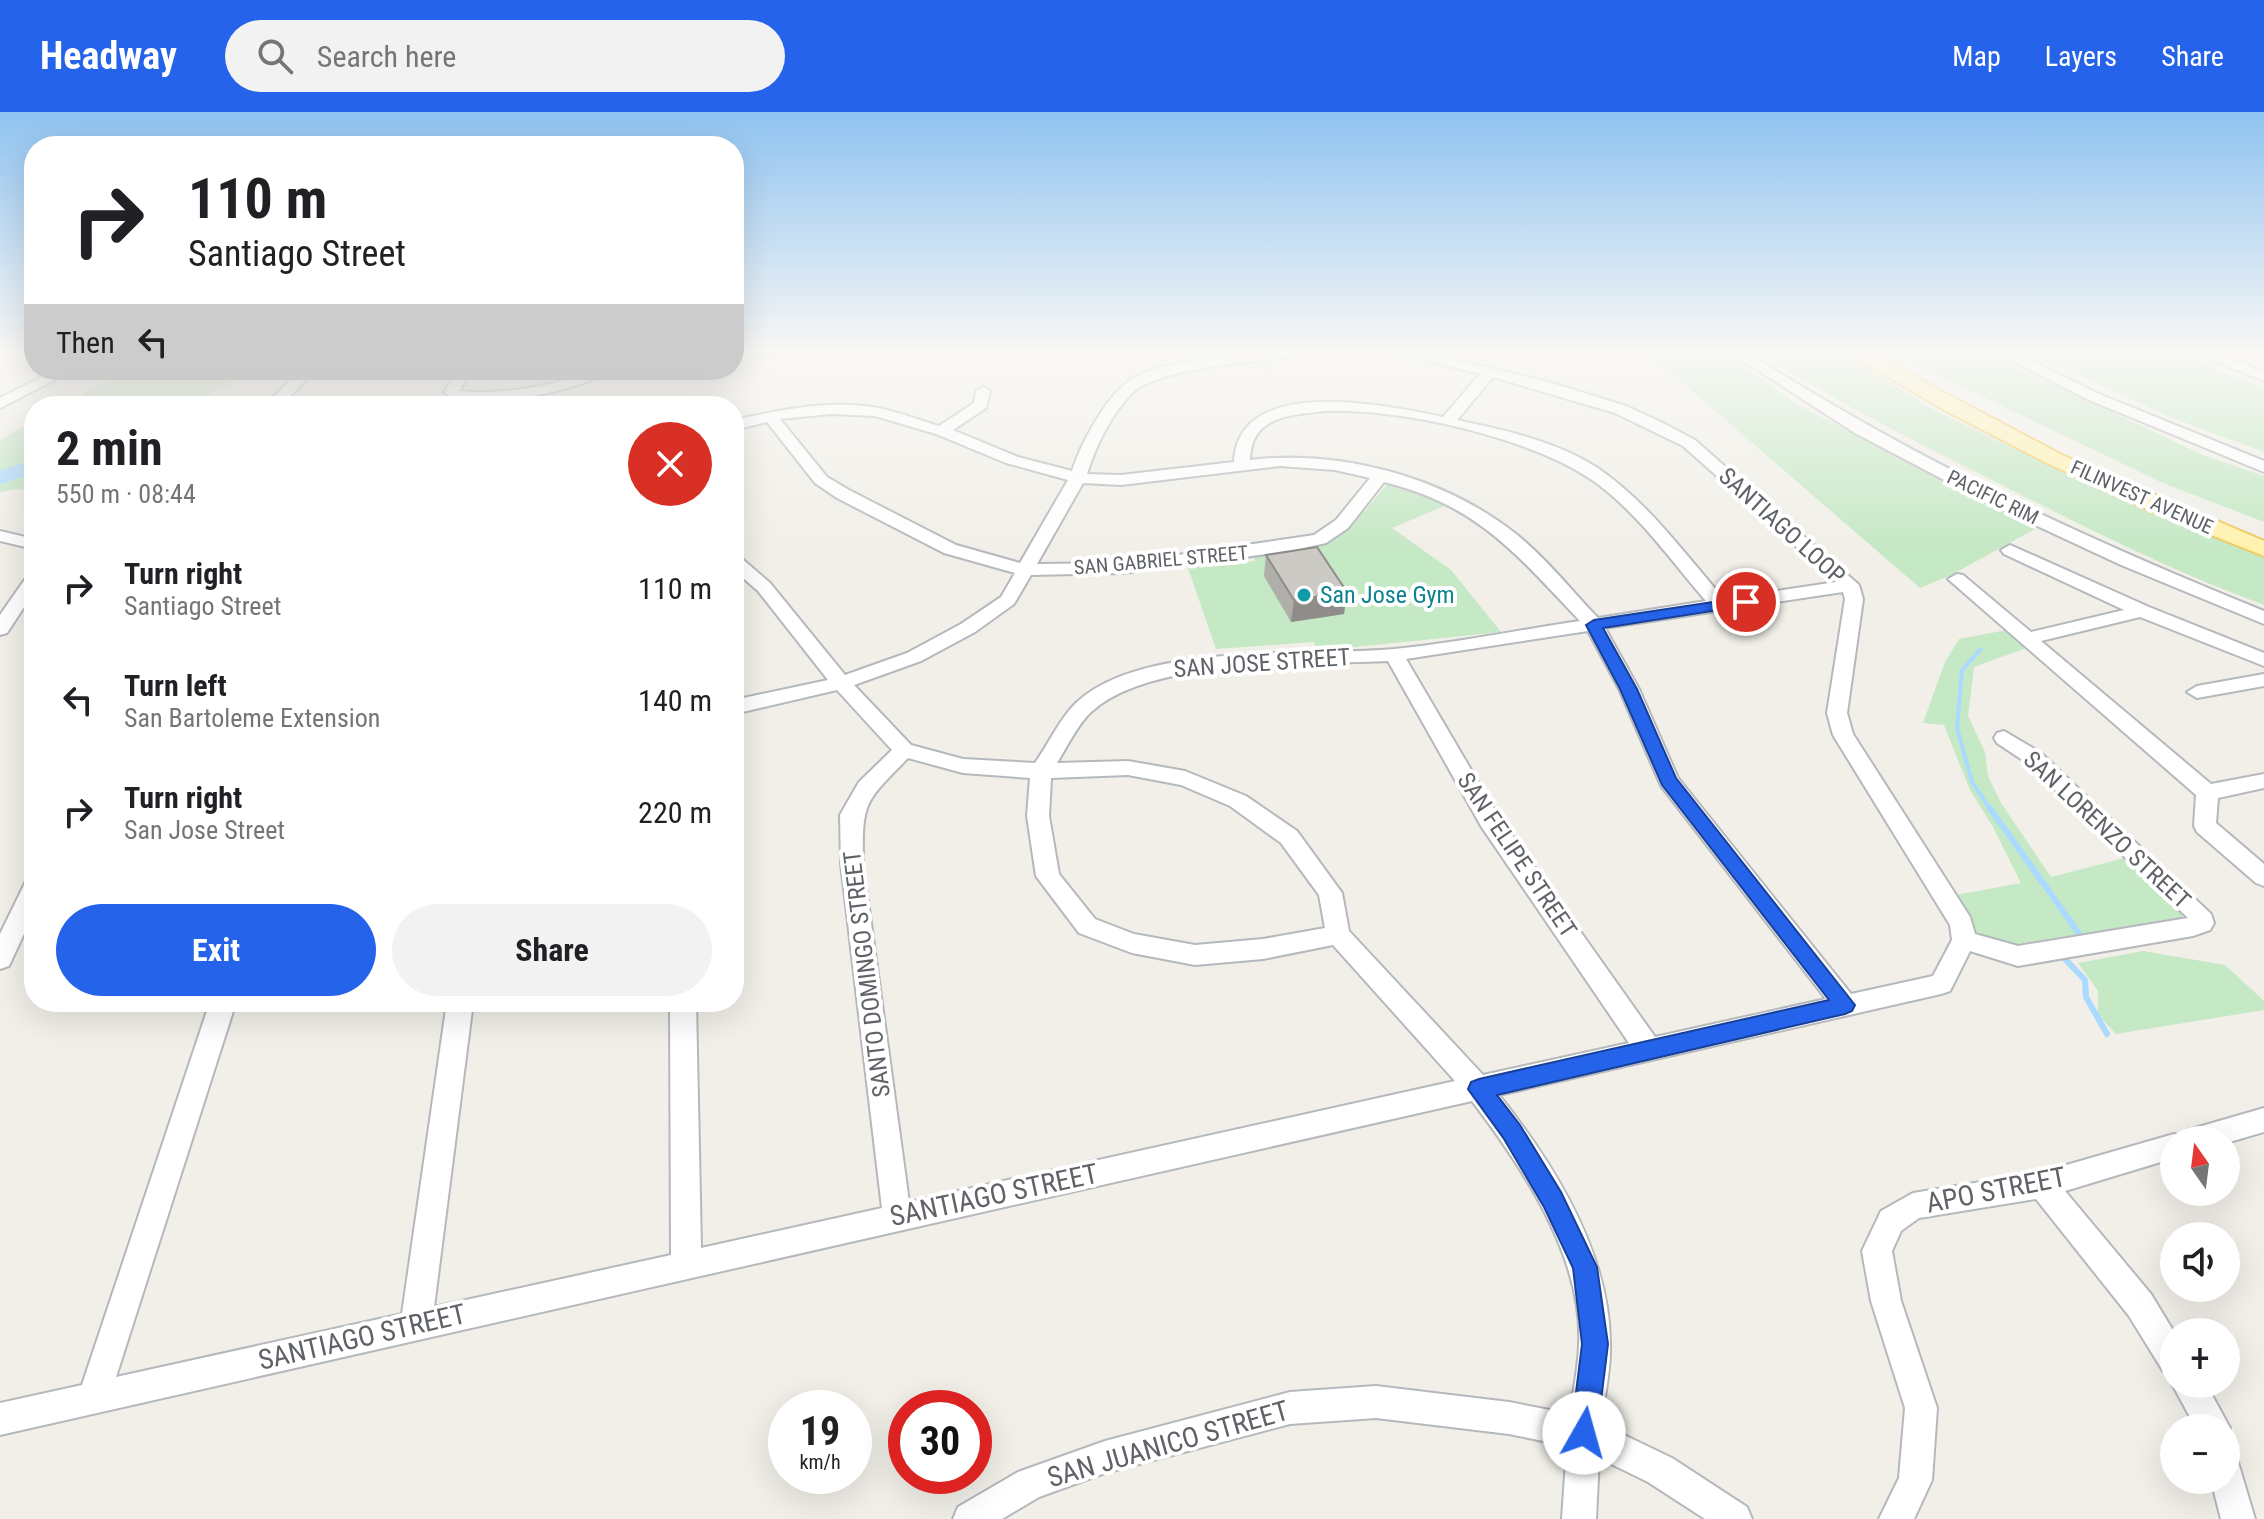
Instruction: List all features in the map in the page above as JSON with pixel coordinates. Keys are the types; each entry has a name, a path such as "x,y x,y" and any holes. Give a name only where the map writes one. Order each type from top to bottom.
{"main road":[{"name":"FILINVEST AVENUE","path":"1970,417 2150,503 2264,549"},
{"name":"FILINVEST AVENUE","path":"2003,417 2160,490 2264,531"}],"street":[{"path":"744,422 767,417"},
{"name":"SAN GABRIEL STREET","path":"770,417 806,464 821,480 843,494 950,549 1025,570 1123,568 1290,546 1320,539 1342,524 1381,475"},
{"path":"892,417 941,431 1012,460 1078,478 1121,480 1242,465 1308,462 1381,475 1424,487 1473,510 1513,540 1594,625 1629,689 1669,781 1845,1005"},
{"path":"941,431 963,417"},
{"path":"744,705 841,683 914,657 968,628 1008,600 1078,478 1089,443 1108,417"},
{"path":"1242,465 1243,441 1250,429 1273,417"},
{"path":"1421,417 1543,448 1587,468 1616,489 1720,606"},
{"path":"1447,422 1452,417"},
{"name":"SANTIAGO LOOP","path":"1639,417 1689,443 1850,585 1854,599 1837,713 1843,735 1962,924 1964,940"},
{"name":"PACIFIC RIM","path":"1838,417 1989,496 2264,618"},
{"path":"2142,417 2264,467"},
{"path":"0,536 24,542"},
{"path":"2010,550 2142,611 2264,660"},
{"path":"744,570 764,587 841,683 904,750 963,766 1041,771 1128,768 1185,778 1238,801 1289,837 1330,893 1338,935 1479,1089 1512,1132 1552,1200 1585,1267 1595,1344 1584,1433 1579,1519"},
{"path":"1957,579 2207,792"},
{"name":"SAN JOSE STREET","path":"1338,935 1263,949 1195,955 1132,943 1087,926 1048,876 1038,816 1041,771 1083,708 1115,688 1160,670 1219,663 1394,655 1850,585"},
{"path":"0,629 24,594"},
{"path":"2029,638 2142,611"},
{"name":"SAN FELIPE STREET","path":"1394,655 1489,820 1649,1050"},
{"path":"2197,692 2264,680"},
{"name":"SAN LORENZO STREET","path":"1964,940 2018,956 2202,923 2199,914 2034,758 2004,738"},
{"name":"SANTO DOMINGO STREET","path":"897,1216 852,864 851,815 867,787 904,750"},
{"path":"2207,792 2264,781"},
{"path":"2207,792 2205,826 2264,877"},
{"path":"0,959 24,908"},
{"name":"SANTIAGO STREET","path":"0,1419 1941,984 1964,940"},
{"path":"93,1400 220,1012"},
{"path":"416,1324 459,1012"},
{"path":"683,1012 686,1264"},
{"path":"2240,1127 2264,1120"},
{"name":"APO STREET","path":"1896,1519 1915,1480 1921,1408 1886,1301 1877,1251 1891,1221 1913,1206 2042,1185 2160,1150"},
{"path":"2042,1185 2140,1305 2160,1337"},
{"name":"SAN JUANICO STREET","path":"970,1519 1030,1484 1105,1457 1290,1408 1376,1402 1509,1418 1584,1433 1660,1470 1735,1519"},
{"path":"2231,1494 2238,1519"}],"green space":[{"path":"1722,417 1821,417 2035,529 1951,575 1920,588"},
{"path":"1870,417 1949,417 2004,444 2264,555 2264,605 2154,559"},
{"path":"2024,417 2122,417 2203,455 2264,476 2264,522 2163,483"},
{"path":"2170,417 2264,417 2264,452"},
{"path":"24,426 24,490 0,492 0,440"},
{"path":"1390,481 1449,504 1392,528 1451,570 1501,632 1317,651 1314,642 1216,649 1187,565 1214,561 1217,566 1255,561 1253,556 1320,544 1350,528"},
{"path":"2012,629 2032,646 1974,667 1968,716 1985,752 1988,776 2001,803 2051,877 2129,857 2182,912 2182,918 2011,945 1976,938 1956,895 2021,883 1970,790 1944,725 1923,723 1945,662 1959,639"},
{"path":"2143,951 2225,965 2264,1001 2264,1010 2116,1034 2098,1015 2098,991 2078,963"}],"building":[{"path":"1317,547 1347,592 1294,600 1266,555"}],"waterway":[{"path":"0,477 24,470"},
{"path":"1981,649 1962,670 1957,728 1972,782 1990,809"},
{"path":"1989,807 2080,935"},
{"path":"2066,960 2085,980 2086,997 2107,1034"}],"place":[{"name":"San Jose Gym","path":"1304,595"}],"route":[{"path":"1584,1433 1595,1344 1585,1267 1552,1200 1512,1132 1479,1089 1845,1005 1669,781 1629,689 1594,625 1746,602"}]}
